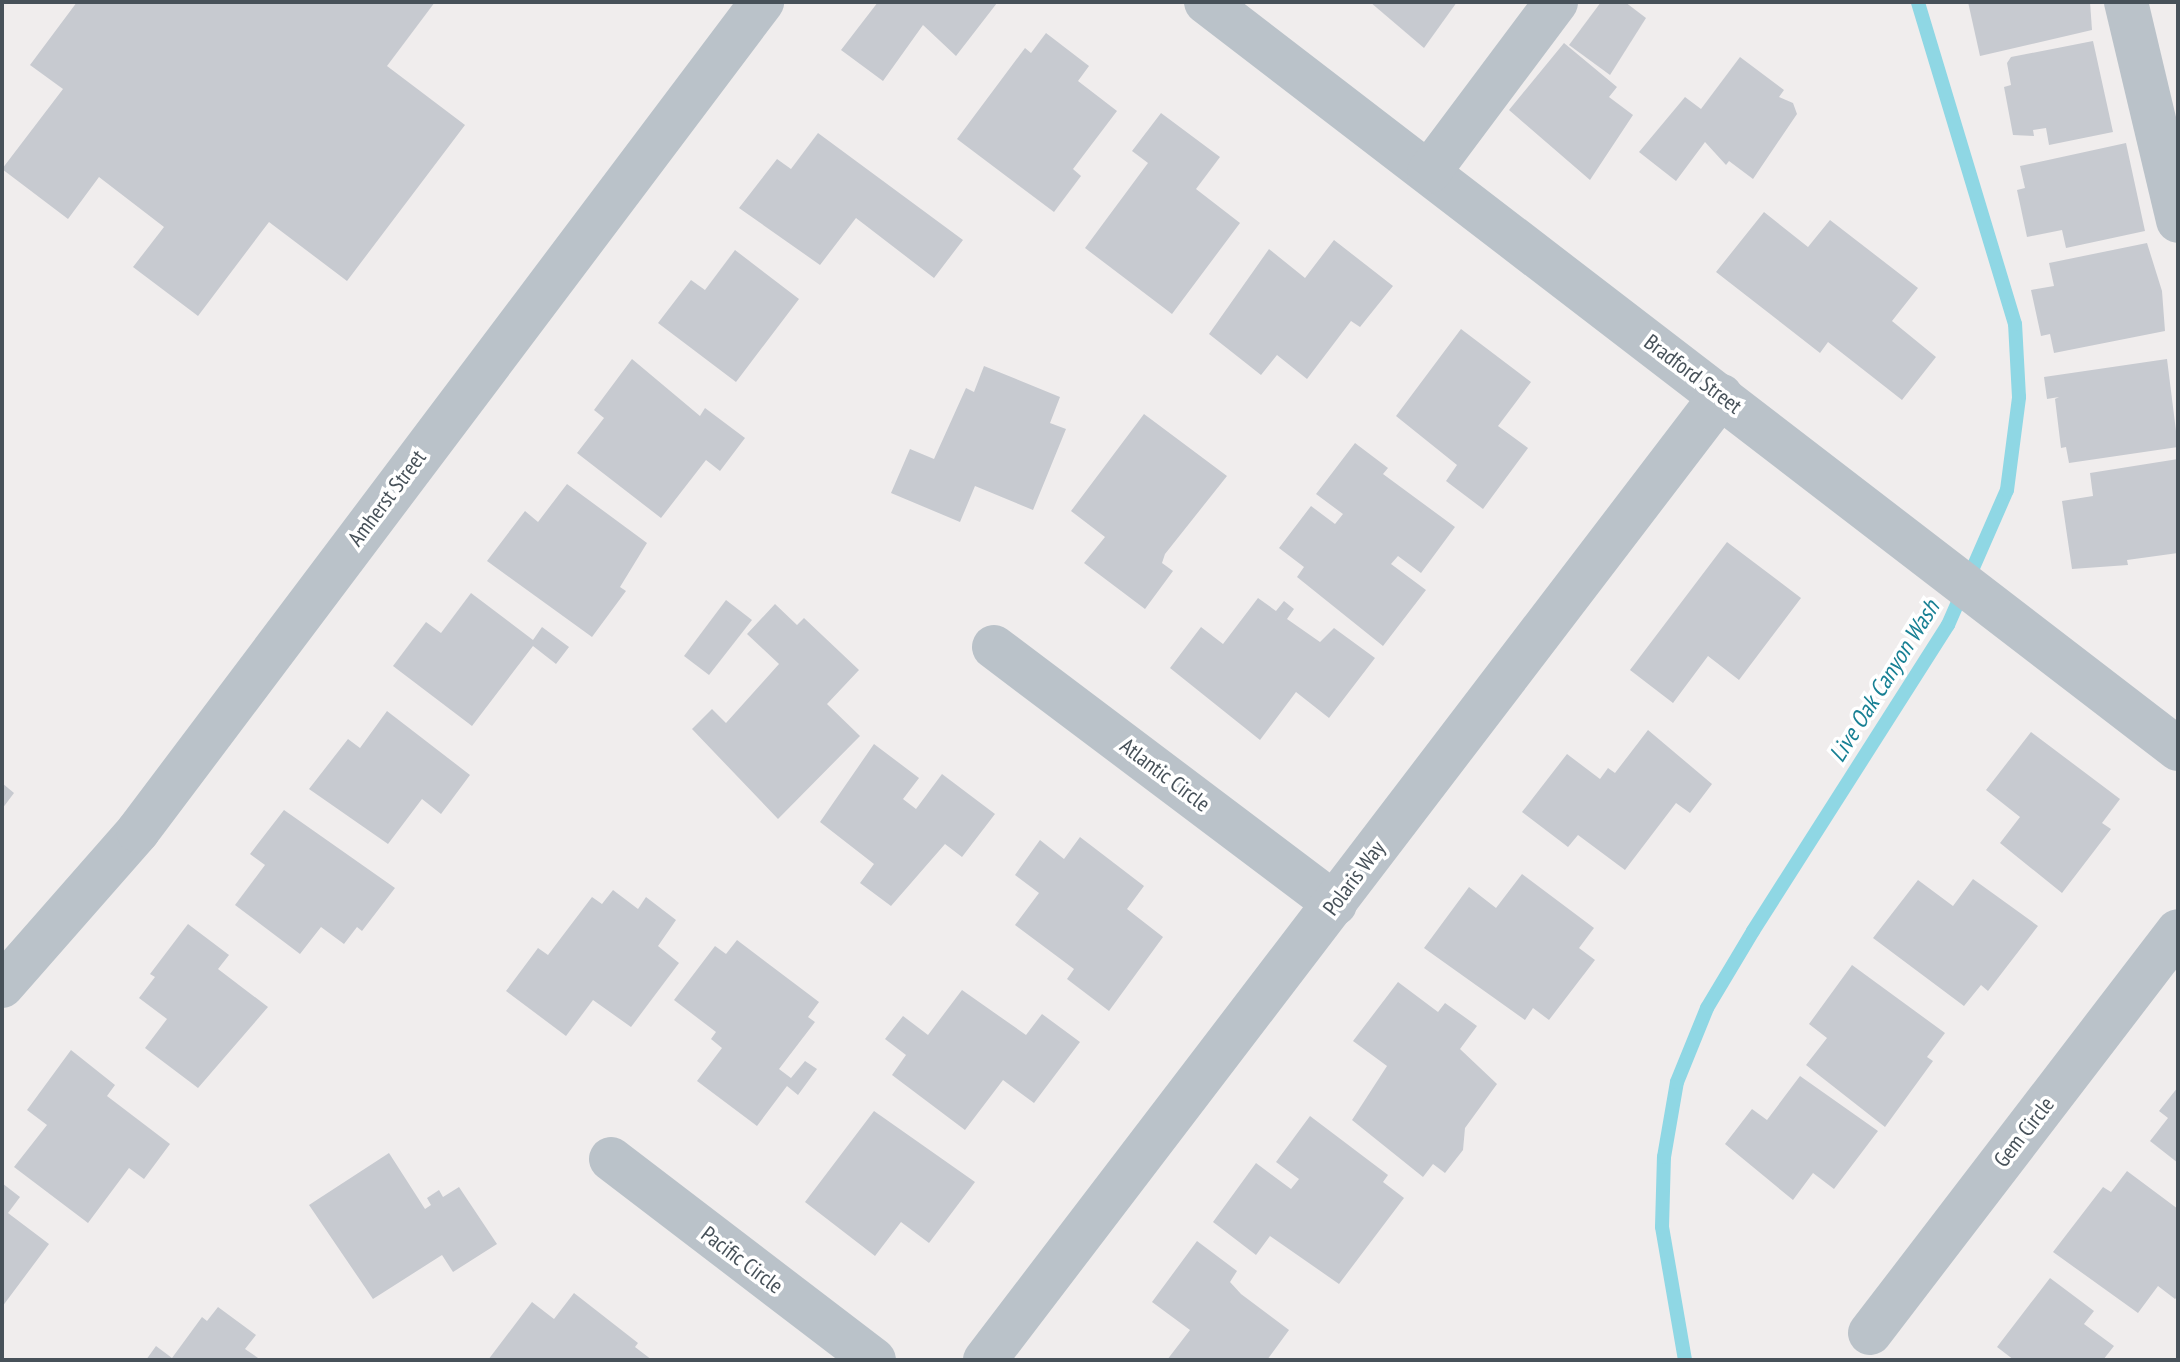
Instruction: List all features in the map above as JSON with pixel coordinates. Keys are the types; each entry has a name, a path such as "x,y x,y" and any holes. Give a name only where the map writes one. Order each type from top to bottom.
{"street":[{"name":"Amherst Street","path":"2,986 138,831 762,2"},
{"name":"Bradford Street","path":"1206,2 2178,749"},
{"path":"1429,172 1556,2"},
{"path":"2126,2 2176,199"},
{"name":"Polaris Way","path":"985,1360 1721,396"},
{"name":"Atlantic Circle","path":"994,647 1335,904"},
{"name":"Gem Circle","path":"1870,1333 2178,931"},
{"name":"Pacific Circle","path":"611,1159 874,1360"}],"building":[{"path":"77,2 435,2 387,66 465,125 347,281 269,222 198,316 133,267 164,227 99,177 68,219 2,169 63,89 30,65"},
{"path":"878,2 997,3 956,56 923,25 883,81 841,50"},
{"path":"1370,2 1457,2 1424,48"},
{"path":"1601,2 1625,2 1646,18 1610,75 1569,45"},
{"path":"1968,2 2090,2 2092,30 1980,56"},
{"path":"1046,33 1089,66 1078,81 1117,111 1073,169 1081,176 1054,212 957,139 1025,48 1031,53"},
{"path":"2093,41 2113,132 2049,145 2046,128 2033,130 2034,136 2013,135 2004,87 2011,85 2007,63 2011,57"},
{"path":"1564,43 1617,87 1609,97 1633,115 1590,180 1509,110"},
{"path":"1740,57 1784,90 1779,97 1793,103 1797,114 1753,179 1729,161 1726,165 1705,142 1676,181 1639,152 1685,97 1701,109"},
{"path":"1161,113 1220,157 1196,189 1240,223 1172,314 1085,248 1148,163 1132,151"},
{"path":"818,133 963,240 934,278 856,218 820,265 739,208 777,159 791,169"},
{"path":"2126,143 2145,231 2066,248 2062,230 2027,237 2017,190 2025,188 2020,166"},
{"path":"1764,212 1808,247 1830,220 1918,288 1892,321 1936,357 1902,400 1828,342 1820,353 1716,272"},
{"path":"1334,240 1393,286 1360,327 1351,321 1307,379 1277,355 1261,375 1209,334 1269,249 1305,278"},
{"path":"2147,243 2162,291 2165,331 2054,353 2050,334 2041,336 2031,290 2054,286 2049,263"},
{"path":"735,250 799,299 736,382 658,323 691,280 705,290"},
{"path":"1461,329 1531,382 1498,426 1528,448 1483,509 1446,481 1457,465 1396,416"},
{"path":"632,359 700,416 705,408 745,438 720,471 706,460 661,518 577,453 604,418 594,410"},
{"path":"2167,359 2178,447 2069,463 2066,447 2061,448 2055,399 2059,397 2047,399 2044,377"},
{"path":"984,366 1060,397 1050,423 1066,429 1033,510 975,486 960,522 891,493 910,449 934,459 966,388 974,392"},
{"path":"1144,414 1227,476 1165,554 1162,563 1173,571 1145,609 1084,563 1105,537 1071,511"},
{"path":"1355,443 1388,468 1383,474 1455,527 1421,573 1398,556 1391,564 1426,590 1383,646 1297,577 1304,567 1279,548 1311,506 1335,524 1343,514 1316,494"},
{"path":"2178,459 2178,553 2127,560 2128,565 2072,569 2062,501 2093,496 2090,473"},
{"path":"567,484 647,543 620,587 626,591 592,637 487,561 525,511 538,522"},
{"path":"1727,542 1801,598 1739,680 1708,656 1673,703 1630,670"},
{"path":"471,593 533,640 542,627 569,647 556,664 533,646 472,726 393,666 426,622 441,633"},
{"path":"1258,598 1276,611 1284,601 1294,609 1287,619 1320,642 1334,628 1375,658 1329,718 1296,692 1260,740 1170,668 1201,627 1223,644"},
{"path":"726,600 752,620 709,675 684,656"},
{"path":"775,604 797,625 804,618 859,670 827,704 860,736 778,819 692,729 712,709 726,723 779,664 747,634"},
{"path":"387,711 470,775 441,814 422,799 388,844 309,789 348,739 360,748"},
{"path":"1648,730 1712,784 1690,813 1676,803 1625,870 1578,835 1568,847 1522,812 1567,754 1600,779 1608,768 1615,773"},
{"path":"2031,732 2120,799 2102,823 2111,829 2062,893 2000,843 2020,817 1986,790"},
{"path":"874,744 919,778 903,799 916,809 942,774 995,814 962,857 945,844 891,906 860,883 874,864 820,822"},
{"path":"2,783 14,793 2,809"},
{"path":"284,810 395,888 362,931 357,927 344,944 321,927 300,954 235,905 265,865 250,854"},
{"path":"1080,837 1144,886 1127,909 1163,937 1109,1011 1067,979 1074,969 1015,925 1039,893 1015,875 1040,840 1064,859"},
{"path":"1522,874 1594,928 1579,948 1595,960 1549,1020 1533,1008 1525,1020 1424,948 1469,887 1496,908"},
{"path":"1973,879 2038,926 1988,991 1981,985 1964,1006 1873,938 1918,880 1953,906"},
{"path":"613,890 638,909 646,897 676,920 658,946 679,963 631,1027 593,1000 566,1036 506,991 538,948 548,955 592,897 602,904"},
{"path":"188,924 229,955 218,969 268,1007 198,1088 145,1048 167,1019 139,998 155,977 150,974"},
{"path":"737,940 819,1002 808,1017 815,1022 779,1069 791,1078 805,1061 817,1069 798,1095 787,1086 757,1126 697,1081 722,1048 711,1039 716,1032 674,1000 715,946 726,954"},
{"path":"1852,965 1945,1033 1927,1057 1933,1061 1885,1127 1806,1065 1827,1038 1809,1024"},
{"path":"1398,982 1438,1012 1445,1003 1477,1026 1460,1049 1497,1084 1465,1128 1463,1150 1445,1173 1433,1164 1423,1177 1352,1120 1387,1066 1353,1041"},
{"path":"962,990 1026,1035 1042,1014 1080,1042 1034,1103 1003,1080 965,1130 892,1075 906,1055 885,1039 903,1016 928,1035"},
{"path":"71,1050 115,1085 107,1096 170,1144 144,1179 129,1168 88,1223 14,1167 47,1125 27,1110"},
{"path":"1800,1076 1878,1131 1834,1189 1813,1173 1793,1200 1725,1144 1752,1109 1767,1120"},
{"path":"2178,1087 2178,1163 2150,1141 2168,1118 2159,1111"},
{"path":"874,1111 975,1182 929,1243 901,1222 875,1256 805,1202"},
{"path":"1310,1116 1388,1175 1383,1182 1404,1198 1339,1284 1270,1236 1256,1255 1213,1222 1256,1163 1291,1189 1299,1179 1276,1162"},
{"path":"389,1153 425,1209 431,1205 427,1198 439,1190 443,1197 459,1187 497,1244 453,1272 442,1255 373,1299 309,1205"},
{"path":"2127,1171 2178,1209 2178,1296 2175,1299 2158,1286 2138,1313 2053,1252 2103,1187 2111,1192"},
{"path":"2,1183 20,1197 8,1213 49,1244 2,1307"},
{"path":"1197,1241 1237,1271 1230,1282 1241,1294 1289,1330 1267,1360 1167,1360 1190,1330 1152,1302"},
{"path":"2050,1278 2094,1311 2084,1324 2114,1346 2103,1360 2014,1360 1997,1347"},
{"path":"574,1293 638,1343 635,1347 652,1360 488,1360 532,1302 554,1319"},
{"path":"218,1307 256,1335 245,1349 261,1360 146,1360 156,1346 172,1358 202,1317 207,1321"}],"waterway":[{"name":"Live Oak Canyon Wash","path":"1685,1360 1662,1227 1664,1157 1677,1082 1707,1008 1948,625 2007,490 2019,397 2015,324 1918,2"}]}
